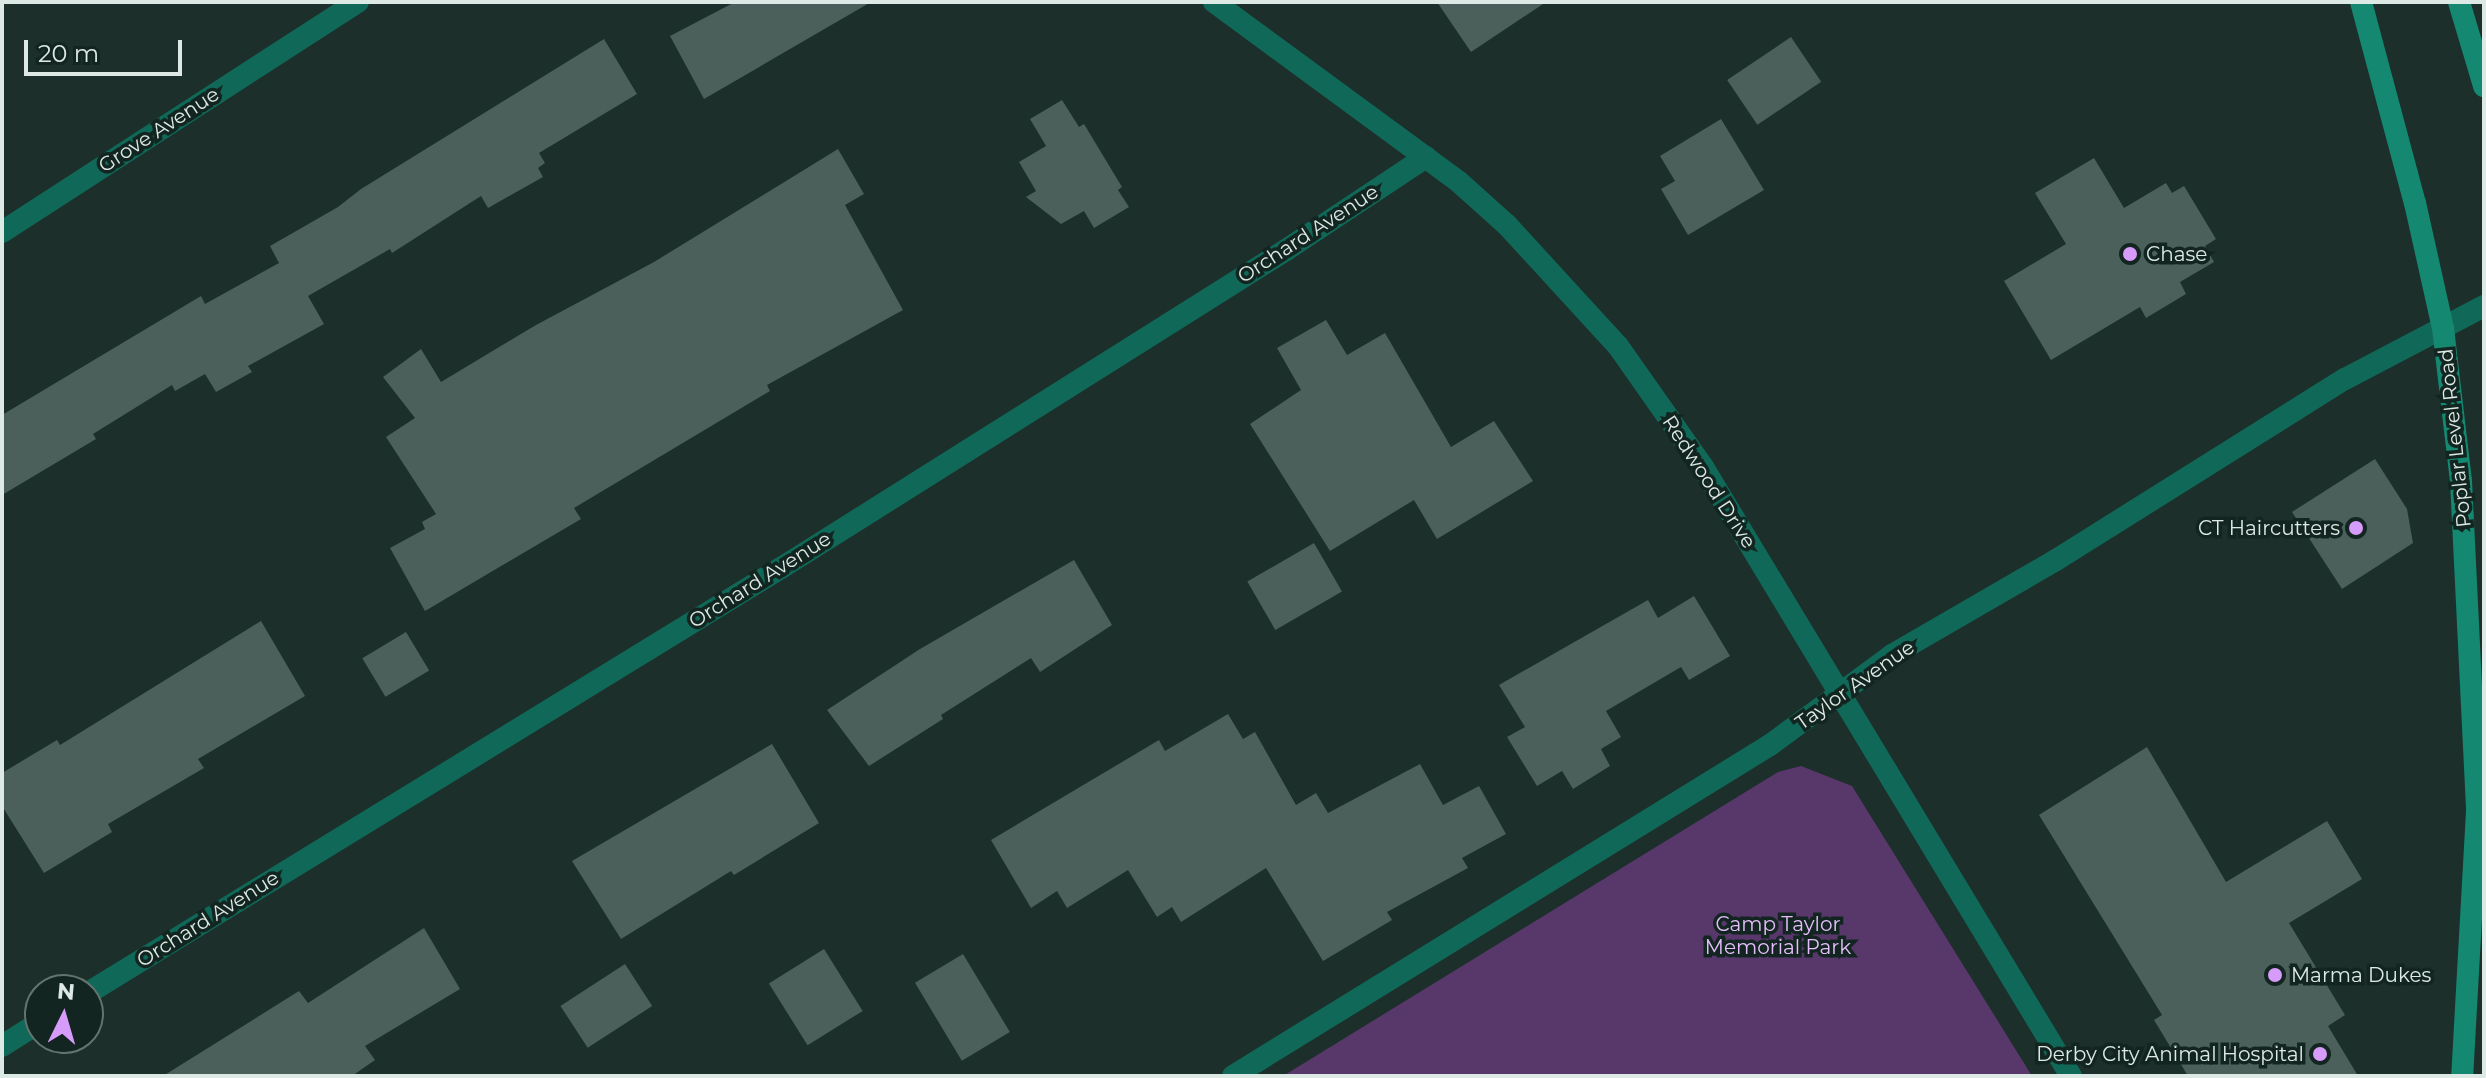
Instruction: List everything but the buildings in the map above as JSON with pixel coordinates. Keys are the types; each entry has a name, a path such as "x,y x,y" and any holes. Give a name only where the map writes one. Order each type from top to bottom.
{"main road":[{"name":"Poplar Level Road","path":"2361,2 2415,203 2443,328 2463,508 2476,799 2462,1076"},
{"path":"2459,2 2484,86"}],"street":[{"name":"Grove Avenue","path":"2,232 358,2"},
{"name":"Redwood Drive","path":"1214,2 1426,157 1507,225 1618,346 1703,467 2071,1076"},
{"name":"Orchard Avenue","path":"104,983 808,551 1286,250 1426,157"},
{"name":"Taylor Avenue","path":"1233,1076 1770,745 1892,655 2056,560 2345,379 2484,306"},
{"path":"2,1046 24,1032"}],"green space":[{"name":"Camp Taylor Memorial Park","path":"1801,766 1852,786 2032,1076 1283,1076 1778,772"}],"place":[{"name":"Chase","path":"2130,254"},
{"name":"CT Haircutters","path":"2356,528"},
{"name":"Marma Dukes","path":"2275,975"},
{"name":"Derby City Animal Hospital","path":"2320,1054"}]}
